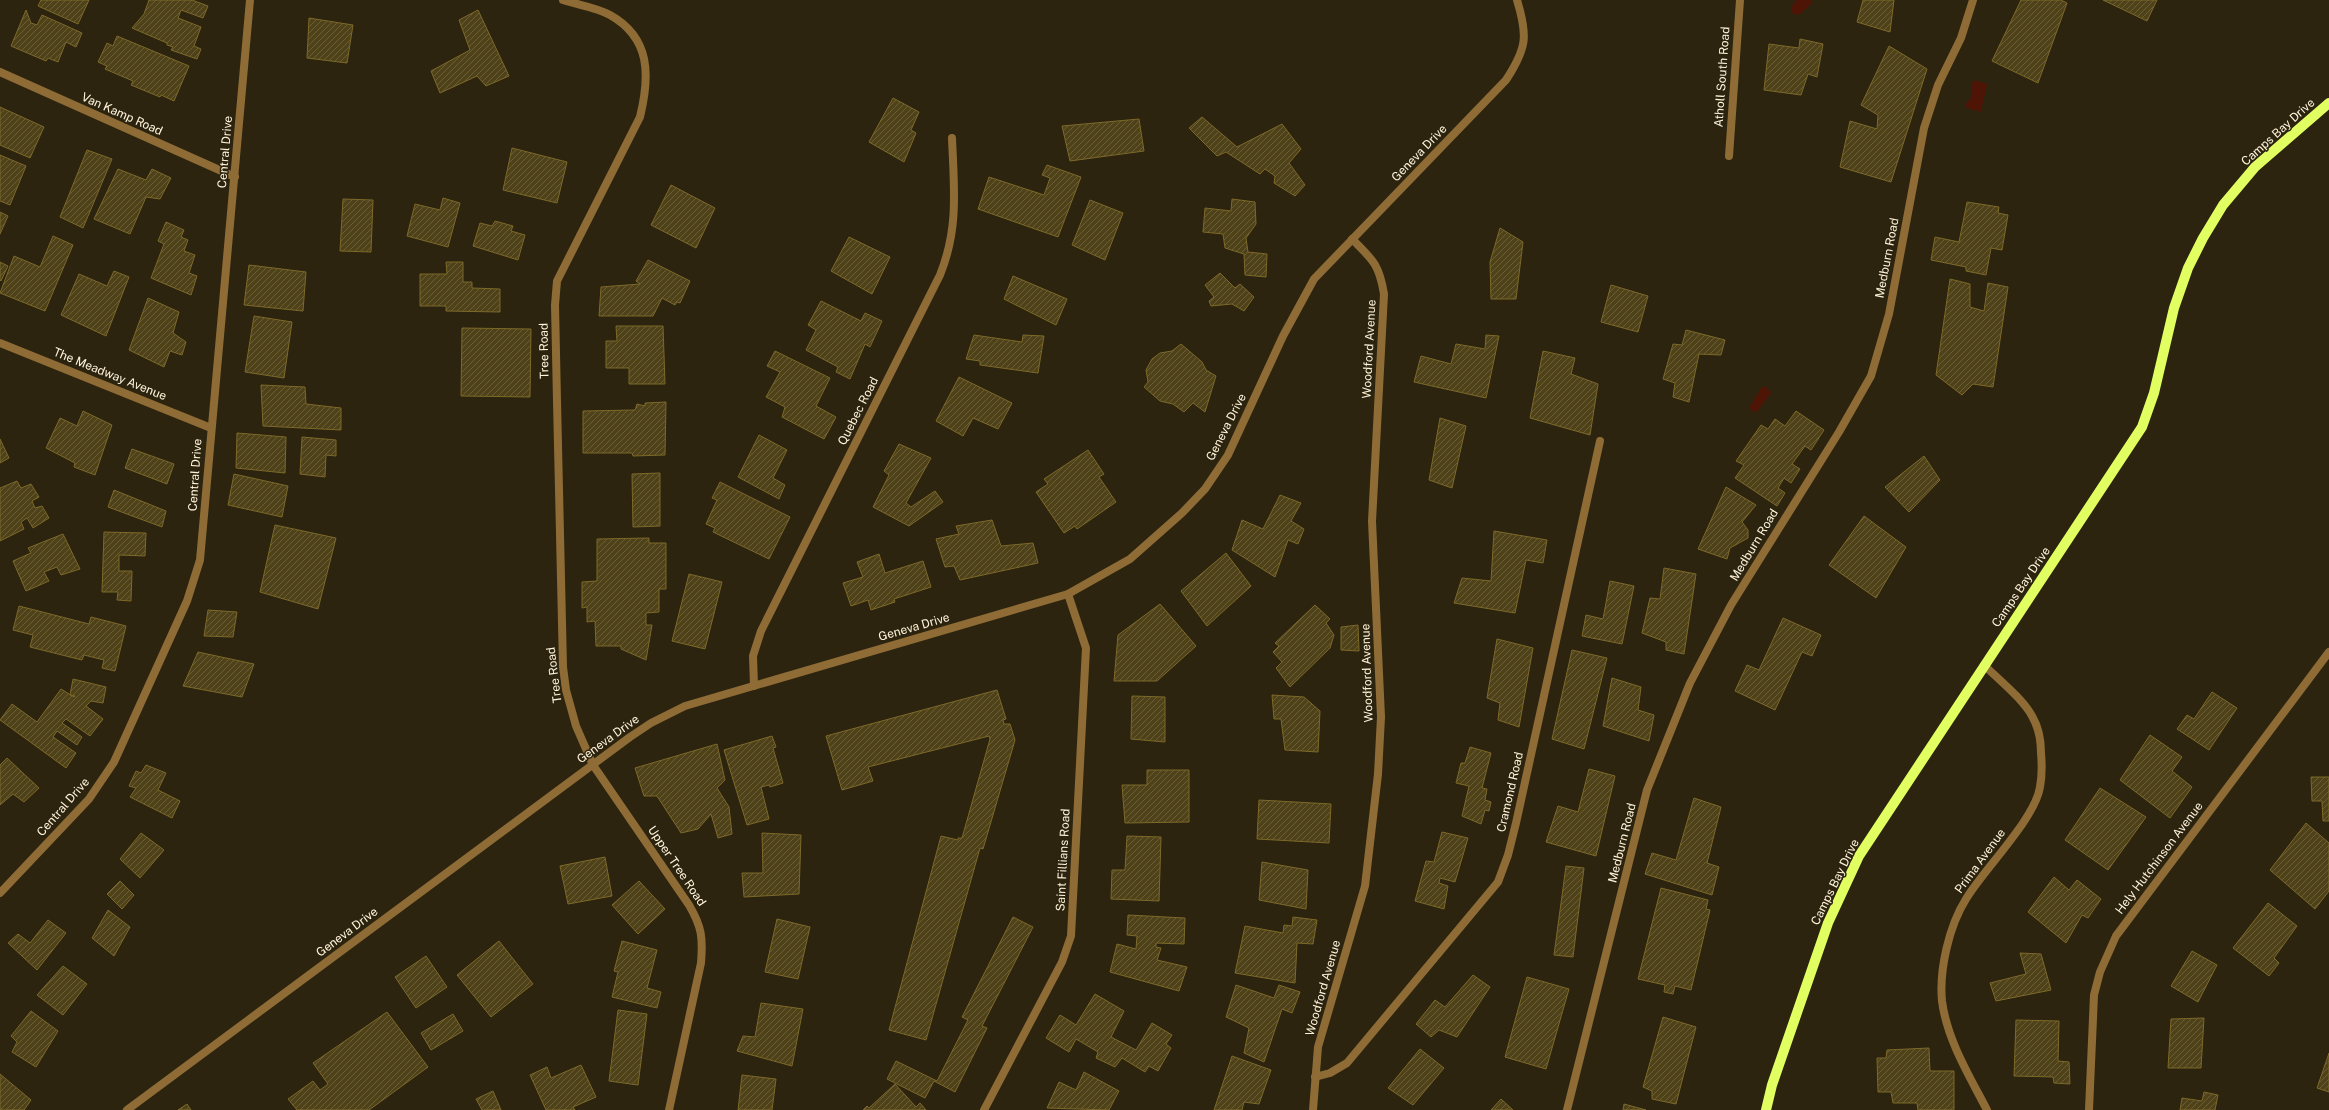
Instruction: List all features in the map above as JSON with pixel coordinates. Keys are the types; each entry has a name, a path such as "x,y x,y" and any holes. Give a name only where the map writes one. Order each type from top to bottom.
{"main road":[{"name":"Camps Bay Drive","path":"1766,1110 1772,1085 1828,923 1859,856 2142,427 2154,393 2174,308 2188,268 2223,205 2255,168 2329,103"}],"street":[{"name":"Central Drive","path":"0,893 89,799 114,762 188,601 200,560 210,428 235,177 250,0"},
{"name":"Tree Road","path":"563,0 597,9 625,25 636,38 645,56 647,73 646,94 640,117 557,281 555,305 563,667 572,713 593,765"},
{"name":"Geneva Drive","path":"127,1110 635,733 667,714 685,706 1068,594 1130,559 1182,514 1205,489 1228,455 1283,336 1305,292 1314,279 1506,80 1520,59 1525,40 1522,18 1517,0"},
{"name":"Atholl South Road","path":"1729,156 1740,0"},
{"name":"Medburn Road","path":"1567,1110 1647,790 1690,683 1731,604 1839,432 1871,376 1889,314 1924,128 1938,85 1962,38 1973,0"},
{"name":"Van Kamp Road","path":"0,72 235,177"},
{"name":"Quebec Road","path":"754,686 752,656 761,631 940,275 949,251 954,198 952,138"},
{"name":"Woodford Avenue","path":"1313,1110 1318,1047 1326,1014 1365,886 1378,774 1382,717 1372,521 1384,294 1380,272 1369,256 1352,239"},
{"name":"The Meadway Avenue","path":"0,342 210,428"},
{"name":"Cramond Road","path":"1315,1077 1330,1073 1347,1063 1498,882 1508,855 1516,822 1600,441"},
{"name":"Saint Fillians Road","path":"984,1110 1062,962 1071,936 1086,648 1068,594"},
{"name":"Hely Hutchinson Avenue","path":"2088,1110 2094,995 2100,972 2116,936 2329,652"},
{"name":"Prima Avenue","path":"1984,665 2032,715 2040,736 2042,759 2040,788 2030,813 1965,900 1953,927 1942,976 1942,1002 1949,1028 1965,1067 1987,1110"},
{"name":"Upper Tree Road","path":"593,765 700,923 703,939 701,963 668,1110"}],"shaded area":[{"path":"1796,0 1811,0 1811,4 1799,15 1792,13 1791,8"},
{"path":"1974,80 1987,84 1981,112 1967,108 1965,105 1972,96 1971,86"},
{"path":"1766,386 1771,393 1756,413 1749,408 1761,388"}],"building":[{"path":"41,0 89,0 78,24 38,6"},
{"path":"149,0 192,0 208,6 203,18 181,10 178,18 201,27 194,46 201,49 197,59 171,50 173,47 167,45 167,43 132,28 144,14"},
{"path":"1863,0 1894,0 1890,32 1857,22"},
{"path":"2021,0 2061,0 2067,3 2038,83 1992,61"},
{"path":"2103,0 2157,0 2147,21"},
{"path":"26,10 31,23 37,25 42,15 82,33 76,47 66,42 58,62 48,58 46,61 11,46"},
{"path":"478,10 509,76 486,86 477,76 440,93 431,71 470,50 459,20"},
{"path":"309,18 353,25 347,63 307,58"},
{"path":"117,36 189,66 174,101 131,85 133,81 105,69 107,66 98,62 107,43 113,46"},
{"path":"1800,39 1823,44 1817,77 1808,74 1801,95 1764,90 1769,44 1799,48"},
{"path":"1889,46 1927,69 1891,182 1840,167 1850,121 1877,129 1878,115 1861,105"},
{"path":"893,98 919,112 911,130 916,133 904,162 869,142"},
{"path":"0,107 44,127 30,158 0,145"},
{"path":"1202,117 1237,147 1282,124 1301,149 1289,163 1305,185 1295,196 1274,183 1275,176 1265,169 1260,174 1226,152 1217,156 1189,128"},
{"path":"1139,119 1144,151 1070,161 1062,126"},
{"path":"512,148 567,162 557,203 503,190"},
{"path":"87,150 112,159 83,228 60,217"},
{"path":"0,155 26,166 10,205 0,201"},
{"path":"1047,165 1081,177 1058,237 978,209 989,177 1044,195 1050,178 1042,175"},
{"path":"118,169 146,180 152,169 171,178 160,199 146,197 130,234 94,219"},
{"path":"671,185 715,208 696,248 651,225"},
{"path":"443,198 460,203 448,247 407,236 415,204 440,210"},
{"path":"343,199 373,200 371,252 340,251"},
{"path":"1232,199 1255,202 1256,224 1246,238 1248,252 1267,254 1266,277 1245,275 1244,254 1225,248 1223,234 1203,232 1205,208 1231,211"},
{"path":"1090,200 1123,213 1105,260 1072,245"},
{"path":"1967,202 1999,207 1998,213 2008,215 2002,250 1991,248 1986,275 1966,271 1966,267 1931,260 1935,237 1959,242"},
{"path":"0,212 8,216 0,234"},
{"path":"495,221 513,226 511,231 525,235 518,260 473,246 480,223 492,226"},
{"path":"166,222 184,230 181,237 188,240 184,251 195,255 189,273 197,276 191,295 151,278 164,244 158,241"},
{"path":"1500,228 1523,242 1516,299 1491,299 1490,262"},
{"path":"53,236 73,245 45,311 0,293 14,256 40,267"},
{"path":"849,237 890,257 872,294 831,271"},
{"path":"648,260 690,281 680,303 677,302 675,305 662,298 653,316 599,316 601,287 640,284 636,281"},
{"path":"0,262 8,266 1,281 0,280"},
{"path":"446,262 463,262 463,282 472,282 472,288 500,289 500,312 446,311 446,306 420,306 420,274 447,274"},
{"path":"249,265 306,272 303,311 244,305"},
{"path":"114,271 129,277 106,336 61,315 79,274 107,286"},
{"path":"1220,273 1235,288 1240,284 1254,297 1244,311 1232,304 1211,306 1209,301 1214,297 1205,285"},
{"path":"1013,276 1067,299 1056,325 1004,299"},
{"path":"1950,279 1970,284 1970,307 1984,311 1988,283 2008,287 1993,387 1973,384 1962,395 1936,375"},
{"path":"1611,285 1648,296 1638,332 1601,322"},
{"path":"148,298 179,312 173,333 186,342 182,355 170,351 164,367 129,350"},
{"path":"821,301 861,321 865,313 882,321 870,347 865,344 850,379 836,372 838,367 806,350 816,330 808,325"},
{"path":"254,316 292,322 284,378 245,372"},
{"path":"616,326 663,326 665,384 629,384 629,368 606,368 606,341 617,341"},
{"path":"462,328 531,329 530,397 461,396"},
{"path":"1686,330 1725,340 1721,355 1699,354 1689,402 1673,397 1675,383 1663,379 1673,344 1682,345"},
{"path":"974,335 1022,342 1023,335 1044,336 1038,373 980,365 980,361 966,359"},
{"path":"1486,335 1499,336 1486,398 1414,382 1421,356 1451,364 1456,344 1485,349"},
{"path":"1181,344 1202,362 1206,370 1216,376 1205,412 1193,403 1184,412 1173,404 1160,401 1144,387 1148,382 1146,370 1152,359 1160,353 1172,351"},
{"path":"775,351 830,378 816,406 836,417 824,439 782,417 785,407 766,397 780,372 767,366"},
{"path":"1543,351 1575,358 1571,374 1598,384 1590,435 1530,418"},
{"path":"959,377 1012,403 998,429 973,418 963,436 936,421"},
{"path":"261,385 305,387 306,404 341,408 341,430 263,426"},
{"path":"666,402 665,455 633,456 632,453 583,453 583,411 635,410 637,404 645,406 645,403"},
{"path":"83,411 112,425 95,475 74,467 75,463 46,448 60,418 77,426"},
{"path":"1796,411 1824,430 1811,450 1805,446 1792,464 1800,469 1791,483 1784,478 1778,488 1785,493 1777,506 1735,478 1744,465 1736,461 1761,425 1768,429 1775,419 1785,426"},
{"path":"1440,418 1466,426 1452,488 1429,480"},
{"path":"237,433 286,437 285,473 236,468"},
{"path":"759,435 787,450 773,478 785,485 779,499 738,477"},
{"path":"302,437 336,440 336,456 326,455 325,477 300,474"},
{"path":"0,439 9,458 0,463"},
{"path":"899,444 931,458 906,503 911,507 935,491 943,502 909,526 873,507 889,475 884,471"},
{"path":"132,449 174,464 167,484 125,468"},
{"path":"1088,450 1104,474 1099,477 1116,502 1077,529 1075,526 1064,533 1036,492 1048,484 1044,479"},
{"path":"1924,456 1940,480 1909,512 1885,487"},
{"path":"660,473 660,526 633,527 632,474"},
{"path":"234,474 288,486 282,517 228,505"},
{"path":"17,481 21,488 31,484 39,497 32,501 35,508 42,506 49,518 33,528 27,518 21,522 24,529 0,541 0,488"},
{"path":"720,482 790,517 769,559 713,532 715,528 706,524 717,500 712,498"},
{"path":"1726,487 1756,505 1742,522 1748,530 1748,538 1730,548 1727,559 1698,549"},
{"path":"114,490 166,511 162,527 108,507"},
{"path":"1280,495 1301,503 1291,521 1304,529 1298,544 1288,540 1275,577 1232,550 1242,520 1263,529"},
{"path":"1864,516 1906,547 1876,598 1829,565"},
{"path":"992,520 1001,546 1033,543 1038,563 960,580 954,566 945,567 936,539 959,534 956,526"},
{"path":"275,525 336,538 318,609 260,592"},
{"path":"1494,531 1547,540 1543,563 1526,560 1515,613 1454,603 1462,578 1491,581"},
{"path":"104,532 146,533 145,556 119,555 119,571 132,571 131,601 117,600 118,592 102,592"},
{"path":"63,534 80,569 61,575 57,567 44,572 49,581 26,591 13,561 31,553 28,548"},
{"path":"649,538 649,543 666,543 666,589 659,589 659,612 646,613 646,625 652,625 646,660 621,649 621,646 596,646 595,621 587,622 587,607 582,608 582,582 597,581 597,539"},
{"path":"1226,553 1251,586 1207,626 1181,591"},
{"path":"879,554 885,573 923,561 931,587 894,599 895,602 871,610 868,600 851,606 843,583 863,577 857,562"},
{"path":"1664,568 1696,574 1684,654 1666,650 1666,642 1642,633 1650,598 1660,599"},
{"path":"689,574 722,582 705,649 672,641"},
{"path":"1610,581 1634,586 1622,644 1582,636 1586,615 1603,619"},
{"path":"1160,604 1196,646 1157,681 1114,681 1118,635"},
{"path":"1315,605 1330,619 1326,623 1334,635 1330,648 1290,687 1276,668 1282,662 1273,652 1279,646 1275,643"},
{"path":"19,606 89,624 91,617 126,626 115,671 102,668 104,660 84,655 82,660 30,647 33,635 13,630"},
{"path":"208,610 237,612 233,637 204,636"},
{"path":"1783,618 1821,635 1812,656 1802,652 1775,710 1735,691 1747,665 1759,670"},
{"path":"1358,625 1359,651 1341,650 1341,627"},
{"path":"1497,639 1533,648 1519,727 1498,720 1500,703 1487,698"},
{"path":"1572,650 1607,658 1584,749 1552,739"},
{"path":"198,652 254,664 242,697 183,686"},
{"path":"1612,678 1641,687 1638,710 1654,715 1649,741 1603,726"},
{"path":"73,679 106,687 103,703 91,701 86,706 103,719 90,736 66,719 62,723 82,737 77,745 57,731 53,737 76,753 66,768 0,720 12,704 37,722 61,689 70,695"},
{"path":"997,690 1006,719 1003,720 1004,724 1010,724 1015,740 983,849 980,848 926,1040 889,1030 941,836 958,840 958,838 962,838 990,739 989,736 868,767 873,781 842,790 826,736"},
{"path":"2212,692 2237,708 2209,750 2177,729 2187,715 2194,719"},
{"path":"1272,695 1304,697 1320,711 1318,752 1285,750 1281,719 1274,719"},
{"path":"1132,696 1165,697 1165,742 1131,739"},
{"path":"2150,735 2182,757 2172,771 2192,787 2170,818 2120,780"},
{"path":"772,736 776,747 773,748 783,783 770,787 769,785 761,787 769,819 747,825 724,750"},
{"path":"717,744 725,780 717,788 729,807 732,834 718,838 711,814 698,829 681,833 657,796 644,796 635,768"},
{"path":"1470,747 1491,753 1482,788 1487,789 1485,800 1491,802 1489,811 1485,810 1481,824 1462,816 1469,786 1456,783 1461,763 1465,763"},
{"path":"7,758 39,788 24,802 13,794 0,805 0,765"},
{"path":"146,765 166,773 158,790 180,801 172,818 130,797 136,788 129,786 136,771 141,773"},
{"path":"1589,769 1615,776 1596,856 1546,842 1558,806 1578,812"},
{"path":"1147,770 1189,770 1189,822 1125,823 1122,785 1147,785"},
{"path":"2311,777 2329,777 2329,821 2323,821 2322,801 2312,801"},
{"path":"2100,788 2146,817 2108,870 2065,840"},
{"path":"1694,798 1721,807 1707,863 1719,867 1712,895 1645,874 1652,853 1676,860"},
{"path":"1259,800 1331,804 1329,843 1257,839"},
{"path":"2306,823 2329,843 2329,891 2315,909 2270,870"},
{"path":"1442,832 1468,838 1455,882 1440,878 1439,883 1448,886 1444,909 1415,901 1426,861 1434,862"},
{"path":"141,833 164,850 140,878 120,859"},
{"path":"762,833 801,835 799,894 744,897 742,873 763,873"},
{"path":"1127,836 1161,837 1159,901 1111,899 1112,870 1125,870"},
{"path":"605,857 612,896 568,904 560,866"},
{"path":"1262,862 1308,870 1306,909 1259,900"},
{"path":"1566,866 1584,868 1573,957 1554,955"},
{"path":"2054,877 2069,890 2077,880 2101,899 2088,918 2082,915 2066,943 2028,912"},
{"path":"120,881 134,895 122,909 107,894"},
{"path":"639,881 665,909 638,934 612,905"},
{"path":"1661,888 1708,900 1706,909 1710,910 1691,990 1675,986 1673,994 1664,992 1665,985 1638,979"},
{"path":"2268,903 2297,926 2274,958 2279,963 2269,976 2233,948"},
{"path":"108,910 130,927 114,956 92,938"},
{"path":"1128,915 1185,918 1184,944 1156,943 1156,947 1161,948 1157,960 1187,967 1179,991 1110,972 1117,944 1136,949 1137,936 1127,935"},
{"path":"1013,917 1033,927 982,1026 987,1028 955,1092 934,1081 925,1098 887,1079 896,1061 937,1081 968,1020 962,1017"},
{"path":"1293,917 1317,920 1313,944 1297,943 1295,983 1235,973 1245,926 1283,933 1284,925 1292,926"},
{"path":"777,919 810,927 798,979 765,972"},
{"path":"48,920 66,933 37,970 8,943 18,934 30,943"},
{"path":"499,941 533,984 491,1017 457,975"},
{"path":"622,941 657,950 647,988 661,992 657,1008 612,997 618,972 614,971"},
{"path":"2192,951 2217,965 2198,1002 2171,986"},
{"path":"2020,953 2041,954 2051,990 1996,1001 1990,983 2026,974"},
{"path":"426,956 447,987 416,1008 395,977"},
{"path":"63,966 87,984 63,1015 37,995"},
{"path":"1473,975 1490,987 1457,1037 1439,1030 1431,1037 1416,1024 1435,1000 1445,1007"},
{"path":"1527,977 1569,989 1546,1069 1505,1057"},
{"path":"1236,985 1274,998 1279,985 1300,992 1292,1013 1282,1009 1264,1062 1244,1053 1249,1028 1226,1017"},
{"path":"1095,994 1124,1011 1111,1037 1136,1050 1152,1023 1172,1035 1166,1044 1171,1048 1158,1071 1149,1066 1145,1072 1122,1058 1115,1067 1096,1058 1098,1052 1076,1039 1069,1052 1046,1038 1060,1015 1076,1025"},
{"path":"761,1003 803,1009 792,1066 737,1051 743,1036 755,1037"},
{"path":"618,1010 647,1014 638,1085 609,1081"},
{"path":"31,1011 58,1031 36,1067 12,1052 17,1042 11,1036"},
{"path":"387,1012 428,1067 369,1110 297,1110 288,1099 313,1081 320,1090 328,1084 313,1063"},
{"path":"453,1014 463,1031 431,1050 421,1033"},
{"path":"1663,1017 1696,1027 1676,1104 1652,1099 1652,1091 1643,1087"},
{"path":"2204,1018 2201,1068 2168,1068 2171,1019"},
{"path":"2016,1020 2059,1021 2058,1061 2069,1062 2070,1084 2054,1083 2053,1077 2014,1076"},
{"path":"1929,1048 1930,1071 1954,1071 1954,1110 1918,1110 1917,1103 1893,1103 1891,1092 1878,1092 1877,1058 1886,1058 1887,1050"},
{"path":"1420,1049 1444,1068 1413,1105 1388,1088"},
{"path":"2329,1053 2329,1092 2317,1088"},
{"path":"1232,1056 1271,1070 1259,1104 1244,1102 1242,1110 1214,1110"},
{"path":"581,1065 596,1097 573,1107 575,1110 546,1110 530,1075 547,1067 551,1078"},
{"path":"1084,1072 1119,1091 1109,1110 1047,1108 1059,1082 1076,1090"},
{"path":"0,1074 31,1100 24,1110 0,1110"},
{"path":"742,1075 776,1079 772,1110 738,1110"},
{"path":"895,1084 916,1107 920,1103 926,1110 863,1110 867,1106 869,1108"},
{"path":"493,1091 501,1110 482,1110 476,1099"},
{"path":"2204,1092 2218,1095 2215,1110 2180,1110 2182,1098 2202,1101"},
{"path":"1501,1099 1513,1110 1491,1110"},
{"path":"187,1104 191,1110 178,1110"},
{"path":"1624,1104 1646,1110 1623,1110"}]}
